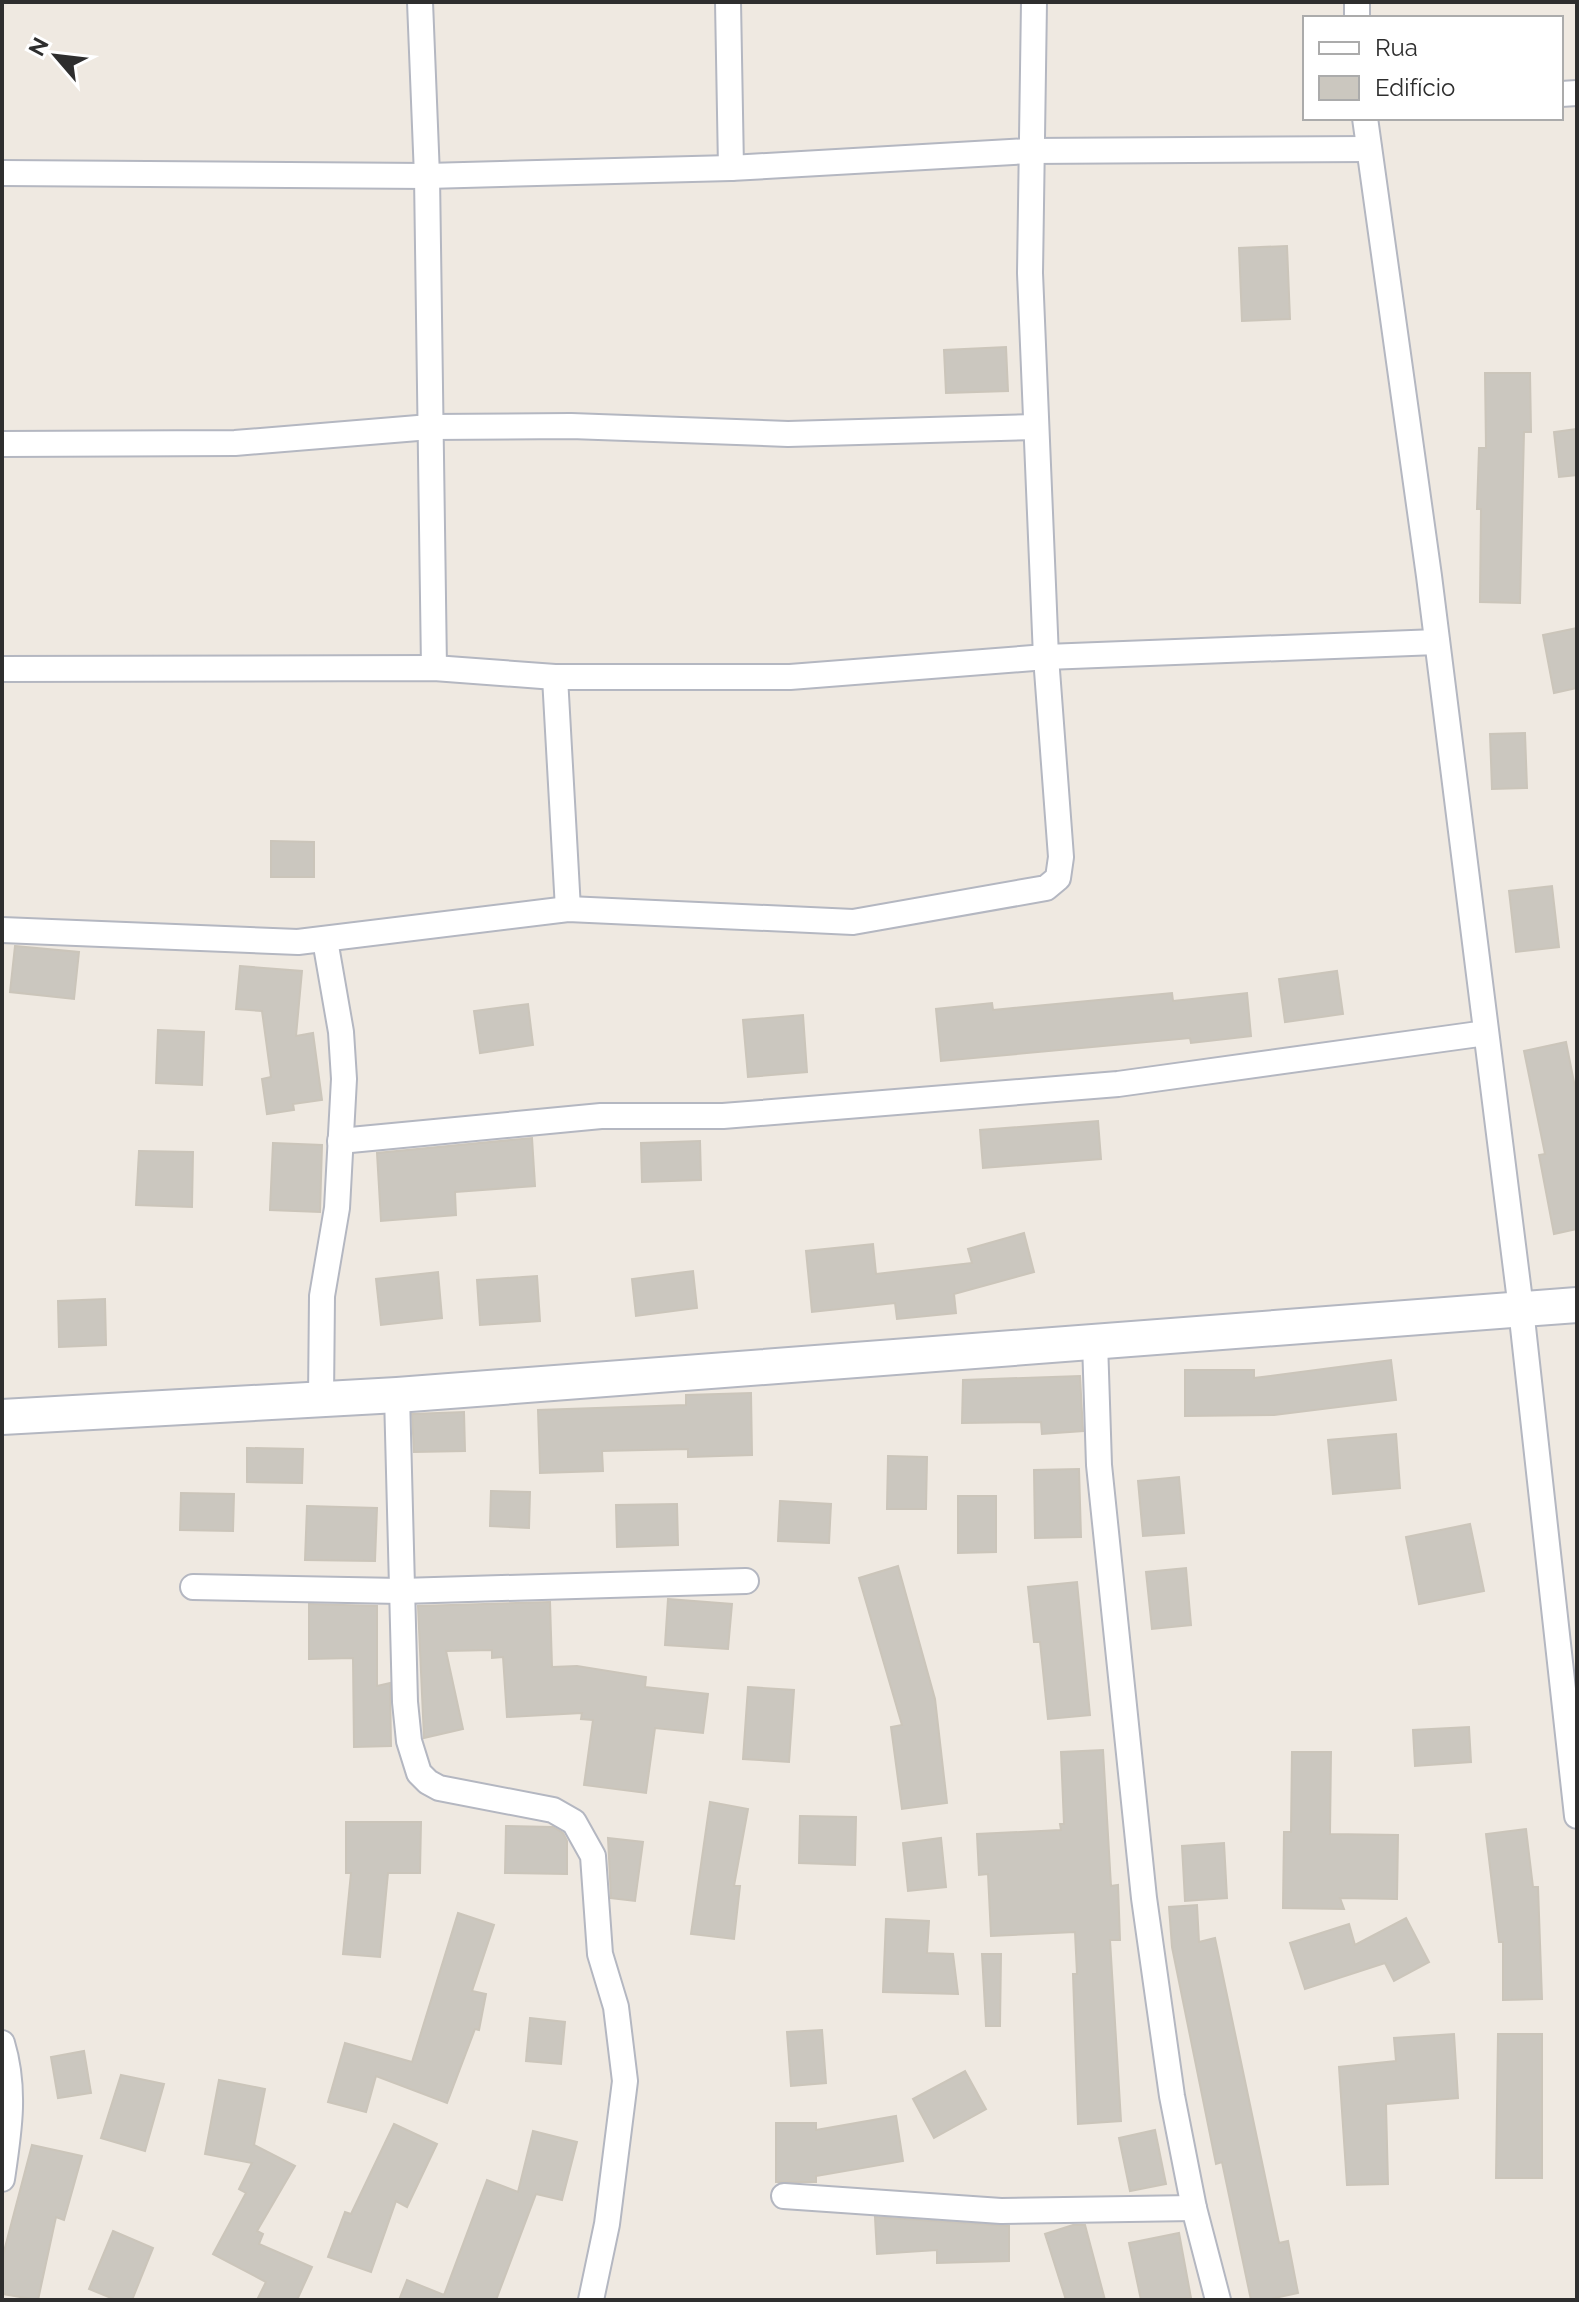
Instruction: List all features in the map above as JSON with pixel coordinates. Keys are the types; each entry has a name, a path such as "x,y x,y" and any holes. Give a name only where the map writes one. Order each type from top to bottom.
{"street":[{"path":"420,2 427,176 434,668"},
{"path":"728,2 731,168"},
{"path":"2,930 277,942 325,940 568,909 853,922 1046,888 1058,878 1061,857 1046,657 1036,427 1029,151 1034,2"},
{"path":"1365,120 1437,642 1521,1309 1576,1768 1577,1816"},
{"path":"2,173 427,176 731,168 1029,151 1369,149"},
{"path":"2,444 235,443 430,427 571,426 788,434 1036,427"},
{"path":"2,669 434,668 555,677 790,677 1046,657 1437,642"},
{"path":"555,677 568,909"},
{"path":"321,1399 322,1296 337,1208 341,1032 325,940"},
{"path":"340,1141 601,1116 723,1116 1118,1084 1486,1033"},
{"path":"2,1417 397,1395 1577,1305"},
{"path":"1095,1342 1099,1465 1140,1867 1172,2096 1194,2208 1218,2300"},
{"path":"397,1395 405,1702 409,1741 419,1773 439,1788 553,1810 574,1822 593,1856 600,1954 616,2007 625,2081 607,2224 591,2300"},
{"path":"193,1587 401,1591 746,1581"},
{"path":"2,2043 11,2073 11,2119 2,2179"},
{"path":"784,2196 1001,2211 1194,2208"}],"building":[{"path":"1287,246 1290,319 1242,321 1239,248"},
{"path":"1006,347 1008,391 946,393 944,350"},
{"path":"1485,373 1530,373 1531,432 1524,432 1520,603 1480,602 1481,509 1477,509 1479,448 1486,448"},
{"path":"1577,429 1577,475 1559,477 1554,432"},
{"path":"1577,628 1577,688 1554,693 1543,635"},
{"path":"1525,733 1527,788 1492,789 1490,734"},
{"path":"271,841 314,842 314,877 271,877"},
{"path":"1552,886 1559,947 1516,952 1509,891"},
{"path":"15,946 79,952 74,999 10,992"},
{"path":"240,966 302,971 296,1036 313,1033 322,1100 293,1104 294,1110 267,1114 262,1079 271,1077 262,1011 236,1009"},
{"path":"1337,971 1343,1014 1285,1022 1279,979"},
{"path":"1172,993 1173,1001 1247,993 1251,1036 1191,1043 1190,1038 941,1061 936,1009 992,1003 993,1010"},
{"path":"528,1004 533,1045 480,1053 474,1011"},
{"path":"803,1015 807,1072 748,1077 743,1020"},
{"path":"158,1030 204,1032 202,1085 156,1083"},
{"path":"1566,1042 1577,1097 1577,1229 1554,1234 1539,1155 1545,1154 1524,1051"},
{"path":"1098,1121 1101,1159 983,1168 980,1130"},
{"path":"532,1138 535,1186 455,1192 456,1215 381,1221 377,1153"},
{"path":"700,1141 701,1180 642,1182 641,1143"},
{"path":"273,1143 322,1145 320,1212 270,1210"},
{"path":"139,1151 193,1152 192,1207 136,1205"},
{"path":"1024,1233 1034,1272 954,1294 956,1313 897,1319 895,1303 812,1312 806,1251 873,1244 876,1274 972,1263 968,1249"},
{"path":"693,1271 697,1308 636,1316 632,1279"},
{"path":"438,1272 442,1318 381,1325 376,1279"},
{"path":"537,1276 540,1321 480,1325 477,1280"},
{"path":"105,1299 106,1345 59,1347 58,1301"},
{"path":"1391,1360 1396,1400 1274,1415 1185,1416 1185,1370 1254,1370 1254,1378"},
{"path":"1080,1376 1083,1431 1042,1434 1041,1422 962,1423 963,1380"},
{"path":"751,1393 752,1455 688,1457 688,1449 602,1451 603,1471 540,1473 538,1410 686,1405 686,1395"},
{"path":"464,1412 465,1451 414,1452 412,1414"},
{"path":"1396,1434 1400,1488 1333,1494 1328,1440"},
{"path":"247,1448 303,1449 302,1483 247,1482"},
{"path":"888,1456 927,1457 926,1509 887,1509"},
{"path":"1079,1469 1081,1537 1035,1538 1034,1470"},
{"path":"1179,1477 1184,1533 1143,1536 1138,1481"},
{"path":"491,1491 530,1492 529,1528 490,1526"},
{"path":"181,1493 234,1494 233,1531 180,1530"},
{"path":"958,1496 996,1496 996,1552 958,1553"},
{"path":"780,1501 831,1504 829,1543 778,1541"},
{"path":"677,1504 678,1545 617,1547 616,1505"},
{"path":"307,1506 377,1508 375,1561 305,1560"},
{"path":"1470,1524 1484,1591 1419,1604 1406,1537"},
{"path":"898,1566 935,1699 947,1803 902,1809 891,1727 902,1725 859,1578"},
{"path":"1186,1568 1191,1625 1152,1629 1146,1572"},
{"path":"1077,1582 1090,1715 1048,1719 1040,1642 1034,1642 1028,1587"},
{"path":"668,1599 732,1604 728,1649 665,1645"},
{"path":"550,1602 552,1667 577,1666 646,1677 645,1687 708,1694 703,1733 655,1728 646,1793 584,1785 593,1720 581,1719 582,1713 507,1717 503,1657 492,1658 492,1650 446,1651 463,1729 424,1738 418,1606"},
{"path":"309,1604 377,1606 377,1686 390,1683 391,1746 354,1747 353,1658 309,1659"},
{"path":"748,1687 794,1690 789,1762 743,1759"},
{"path":"1469,1727 1471,1762 1415,1766 1413,1730"},
{"path":"1103,1750 1111,1886 1118,1885 1120,1940 1110,1940 1121,2121 1078,2124 1073,1974 1077,1974 1075,1932 991,1936 988,1874 979,1875 977,1834 1061,1830 1060,1824 1064,1824 1061,1752"},
{"path":"1292,1752 1331,1752 1330,1834 1398,1835 1397,1899 1340,1898 1344,1909 1283,1908 1284,1832 1291,1832"},
{"path":"710,1802 748,1809 734,1886 740,1886 734,1939 691,1934"},
{"path":"800,1816 856,1817 855,1865 799,1863"},
{"path":"346,1822 421,1822 420,1873 388,1873 380,1957 343,1954 351,1873 346,1873"},
{"path":"506,1826 553,1827 563,1833 567,1841 567,1874 505,1873"},
{"path":"1526,1829 1533,1887 1538,1887 1542,1999 1503,2000 1503,1942 1499,1942 1486,1834"},
{"path":"608,1838 643,1842 635,1901 611,1898"},
{"path":"941,1838 946,1887 908,1891 903,1843"},
{"path":"1224,1843 1227,1898 1185,1901 1182,1846"},
{"path":"1197,1905 1199,1942 1215,1938 1279,2243 1288,2241 1298,2293 1251,2300 1222,2162 1216,2164 1172,1947 1169,1907"},
{"path":"458,1913 494,1925 472,1991 486,1994 479,2030 475,2029 447,2103 376,2076 366,2112 328,2102 345,2043 412,2062"},
{"path":"1406,1918 1429,1962 1394,1981 1385,1963 1305,1989 1290,1943 1349,1924 1355,1945"},
{"path":"886,1919 929,1921 927,1953 953,1954 958,1994 883,1992"},
{"path":"982,1954 1001,1954 1000,2026 986,2026"},
{"path":"530,2018 565,2022 561,2064 526,2061"},
{"path":"822,2030 826,2083 791,2086 787,2032"},
{"path":"1454,2034 1458,2098 1386,2104 1388,2184 1347,2185 1339,2067 1396,2061 1394,2038"},
{"path":"1498,2034 1542,2034 1542,2178 1496,2178"},
{"path":"84,2051 91,2093 58,2098 51,2057"},
{"path":"965,2071 986,2109 934,2138 913,2099"},
{"path":"121,2075 164,2084 145,2151 101,2138"},
{"path":"219,2080 265,2089 254,2145 295,2166 257,2231 263,2234 259,2244 312,2267 297,2300 257,2300 266,2282 213,2254 246,2193 239,2189 252,2163 205,2154"},
{"path":"896,2116 903,2161 816,2176 816,2182 776,2182 776,2123 816,2123 816,2130"},
{"path":"394,2124 437,2144 407,2207 396,2201 371,2272 328,2257 345,2212 351,2214"},
{"path":"1155,2130 1166,2184 1130,2191 1119,2138"},
{"path":"533,2131 577,2142 562,2200 536,2194 496,2300 399,2300 407,2280 444,2295 487,2180 518,2192"},
{"path":"32,2145 82,2156 64,2220 56,2217 38,2300 2,2294 2,2259"},
{"path":"875,2217 1009,2226 1009,2261 937,2263 937,2250 877,2254"},
{"path":"1073,2225 1085,2225 1105,2300 1066,2300 1045,2234"},
{"path":"113,2231 153,2248 132,2300 116,2300 89,2289"},
{"path":"1179,2233 1191,2298 1141,2300 1129,2243"}]}
